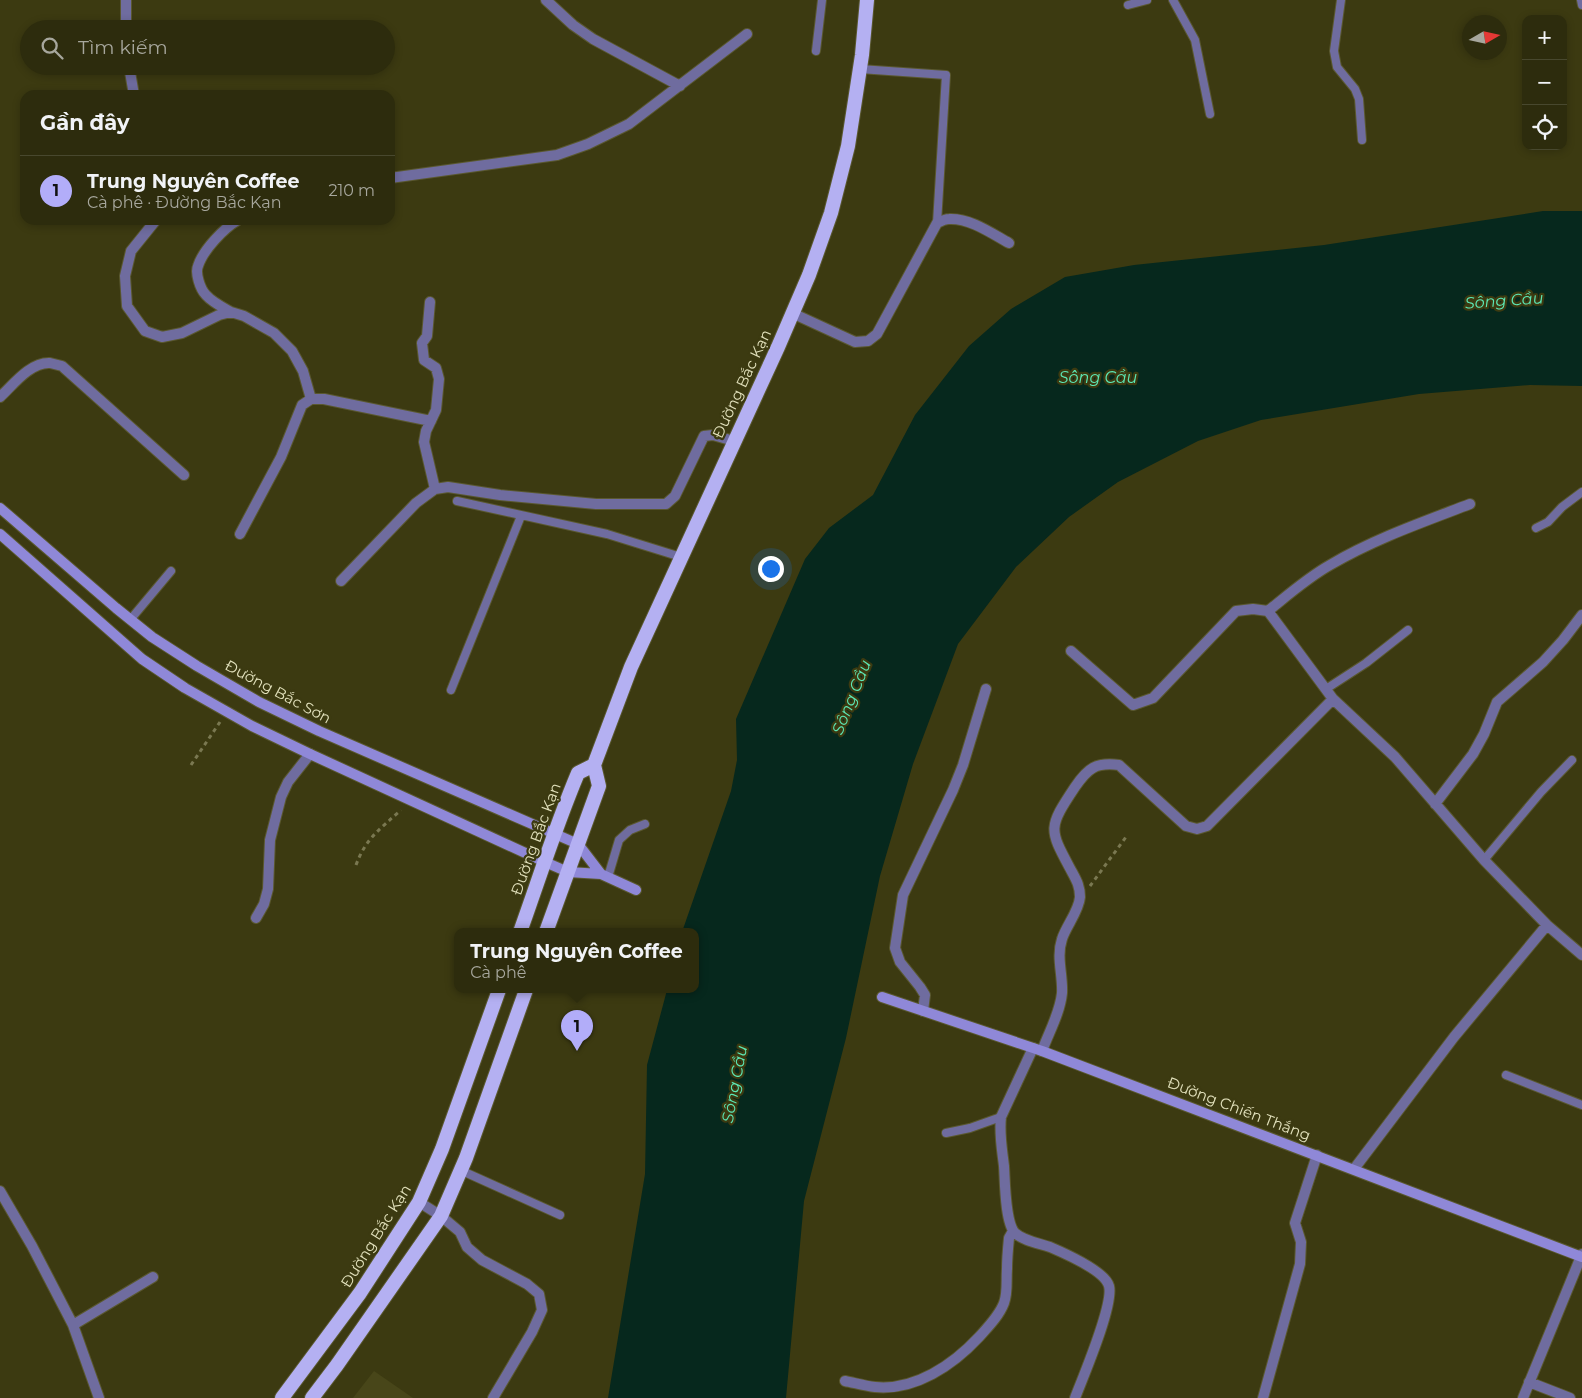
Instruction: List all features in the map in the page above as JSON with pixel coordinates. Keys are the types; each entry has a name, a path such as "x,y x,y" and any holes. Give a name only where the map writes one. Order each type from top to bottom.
{"highway":[{"name":"Đường Bắc Kạn","path":"547,928 599,786 594,765 631,667 792,314 831,213 848,146 860,68 866,0"},
{"name":"Đường Bắc Kạn","path":"521,928 553,834 578,773 594,765"},
{"name":"Đường Bắc Kạn","path":"282,1398 360,1293 419,1202 442,1149 498,993"},
{"path":"312,1398 337,1366 441,1216 460,1170 525,993"}],"main road":[{"name":"Đường Bắc Sơn","path":"0,508 130,620 152,637 197,666 259,702 319,732 578,844"},
{"path":"0,534 142,659 185,688 227,712 310,754 545,862 568,872 605,875 636,890"},
{"path":"578,844 605,875"},
{"name":"Đường Chiến Thắng","path":"882,997 1037,1049 1582,1256"}],"street":[{"path":"126,0 126,20"},
{"path":"546,0 572,24 593,39 680,86"},
{"path":"395,177 556,155 588,144 629,124 747,34"},
{"path":"131,75 133,90"},
{"path":"792,314 855,342 868,341 877,334 937,223 948,219 958,220 979,226 1009,243"},
{"path":"152,225 131,251 124,276 127,306 145,332 162,337 182,333 218,315 231,312"},
{"path":"229,225 209,246 197,267 199,283 204,294 216,304 274,332 292,351 303,371 311,399"},
{"path":"430,302 427,336 422,343 422,355 424,360 436,368 439,379 436,410 426,430 424,442 435,489"},
{"path":"0,398 39,365 49,363 62,366 184,475"},
{"path":"240,534 281,457 302,405 311,399 324,399 431,421"},
{"path":"341,581 416,503 435,489 448,487 500,495 596,504 666,504 675,496 704,436 713,435 734,441"},
{"path":"1268,611 1330,565 1390,534 1470,504"},
{"path":"1071,651 1133,705 1153,698 1236,611 1253,609 1268,611 1333,700 1394,757 1484,860 1547,925 1582,955"},
{"path":"1436,804 1473,754 1484,734 1497,702 1543,662 1582,615"},
{"path":"923,1011 925,995 900,962 895,948 903,895 954,790 986,689"},
{"path":"1075,1398 1098,1337 1110,1294 1109,1286 1106,1279 1085,1265 1049,1247 1021,1238 1013,1231 1005,1201 1004,1165 999,1128 1000,1117 1059,1009 1062,992 1059,960 1061,940 1080,900 1080,886 1054,840 1053,825 1060,810 1081,778 1092,768 1104,763 1119,764 1186,826 1196,829 1207,826 1333,700"},
{"path":"256,918 264,904 268,889 270,840 281,797 288,782 310,754"},
{"path":"1354,1169 1454,1037 1547,925"},
{"path":"1263,1398 1300,1264 1300,1242 1296,1223 1318,1155"},
{"path":"0,1191 32,1246 73,1325 99,1398"},
{"path":"419,1202 441,1216 460,1232 467,1247 477,1256 528,1284 538,1294 542,1310 532,1332 493,1398"},
{"path":"845,1382 877,1387 902,1385 925,1378 954,1361 990,1326 1004,1305 1009,1238 1013,1231"},
{"path":"1523,1398 1582,1256"},
{"path":"73,1325 153,1277"},
{"path":"1529,1382 1570,1398"}],"lane":[{"path":"816,51 822,0"},
{"path":"1128,5 1147,0"},
{"path":"1174,0 1195,40 1210,114"},
{"path":"1340,0 1334,51 1337,67 1355,90 1359,99 1362,140"},
{"path":"1582,0 1582,5"},
{"path":"860,68 946,75 937,223"},
{"path":"1536,528 1548,522 1562,507 1582,492"},
{"path":"457,501 607,534 681,557"},
{"path":"451,690 521,516"},
{"path":"130,620 171,571"},
{"path":"1326,689 1366,663 1408,630"},
{"path":"1484,860 1541,792 1572,760"},
{"path":"605,875 619,840 630,830 645,824"},
{"path":"1506,1075 1582,1105"},
{"path":"946,1132 970,1128 1000,1117"},
{"path":"460,1170 560,1215"}],"path":[{"path":"191,765 227,712"},
{"path":"356,865 368,840 403,809 406,798"},
{"path":"1080,900 1126,837"}],"shaded area":[{"path":"374,1371 413,1398 353,1398"}],"water":[{"name":"Sông Cầu","path":"1543,211 1582,211 1582,386 1530,385 1419,394 1261,420 1198,441 1118,482 1069,517 1016,567 958,644 913,764 880,876 846,1038 804,1201 786,1398 608,1398 645,1174 647,1065 666,993 699,993 699,928 683,928 731,791 737,760 736,719 805,559 829,528 873,495 915,415 969,346 1011,309 1065,277 1134,265 1324,245"}],"place":[{"name":"Trung Nguyên Coffee","path":"577,1051"}]}
